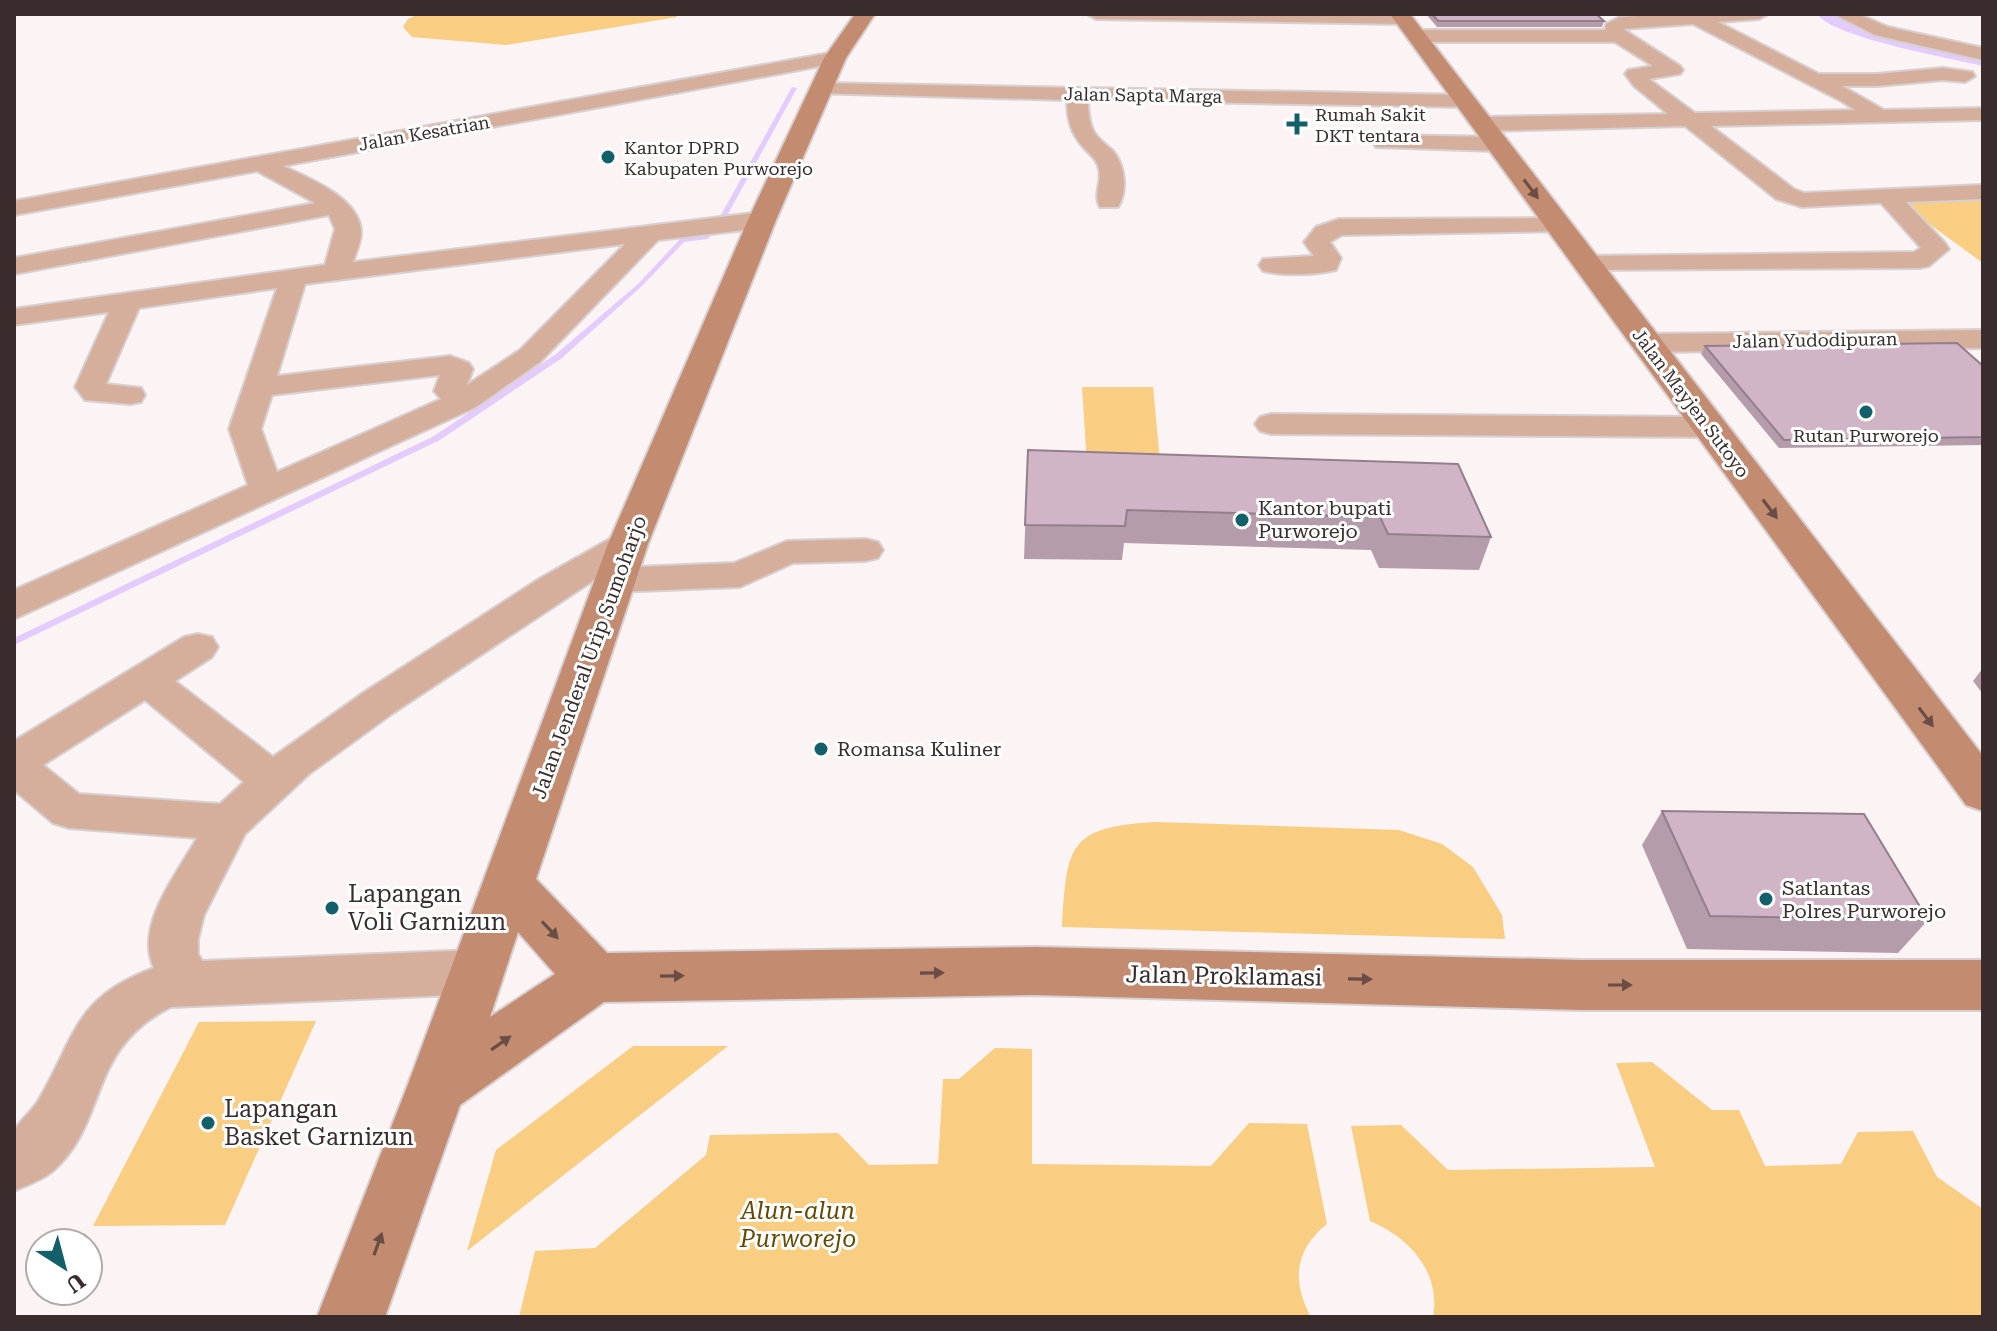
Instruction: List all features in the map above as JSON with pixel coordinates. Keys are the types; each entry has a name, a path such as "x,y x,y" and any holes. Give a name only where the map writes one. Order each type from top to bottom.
{"main road":[{"name":"Jalan Jenderal Urip Sumoharjo","path":"351,1317 437,1087 621,562 750,222 828,74 865,14"},
{"name":"Jalan Mayjen Sutoyo","path":"1407,23 1983,792"},
{"path":"437,1087 594,978 507,883"},
{"name":"Jalan Proklamasi","path":"594,978 1036,971 1970,993"}],"street":[{"path":"1096,14 1407,23 1619,36"},
{"path":"1759,14 1618,23 1613,28 1619,36 1673,70 1635,74 1785,194 1802,200 1983,192"},
{"path":"1843,14 1882,31 1983,54"},
{"path":"1709,16 1767,57 1879,116"},
{"path":"1767,57 1812,54"},
{"path":"1815,80 1846,77 1875,80 1927,73 1965,76"},
{"name":"Jalan Sapta Marga","path":"828,74 1481,123"},
{"name":"Jalan Kesatrian","path":"14,208 260,163 828,74"},
{"path":"1078,94 1079,120 1092,143 1111,165 1114,176 1109,202"},
{"path":"1384,142 1481,123 1983,114"},
{"path":"260,163 345,216 349,229 336,272"},
{"path":"1587,264 1908,262 1931,255 1936,249 1887,195"},
{"path":"14,266 335,207"},
{"path":"14,317 294,277 750,222"},
{"path":"1272,265 1327,264 1328,258 1317,242 1325,232 1339,227 1558,226"},
{"path":"14,606 58,583 465,400 530,356 649,235"},
{"path":"266,488 245,429 294,277"},
{"path":"128,300 90,387 96,393 130,395"},
{"name":"Jalan Yudodipuran","path":"1646,343 1983,339"},
{"path":"257,387 450,365 458,369 449,391 465,400"},
{"path":"1271,424 1710,427"},
{"path":"194,984 184,977 173,955 173,939 180,914 229,822 273,781 469,642 552,588 621,562 740,575 787,552 865,550"},
{"path":"14,586 58,583"},
{"path":"198,647 29,752 17,764 18,769 69,811 229,822"},
{"path":"147,680 273,781"},
{"path":"14,1163 35,1150 55,1123 89,1052 106,1025 152,991 169,985 476,972"}],"green space":[{"path":"419,14 676,14 677,17 506,45 412,37 403,27 408,19"},
{"path":"1983,190 1983,263 1888,194"},
{"path":"1082,387 1153,387 1160,461 1087,464"},
{"path":"1156,822 1399,830 1442,844 1473,867 1502,915 1505,939 1062,927 1066,877 1078,846 1089,836 1105,829"},
{"name":"Lapangan Basket Garnizun","path":"316,1021 225,1225 93,1226 199,1022"},
{"path":"633,1046 728,1046 467,1251 496,1150"},
{"name":"Alun-alun Purworejo","path":"995,1048 1032,1049 1032,1164 1211,1166 1249,1123 1307,1124 1327,1224 1308,1244 1300,1266 1301,1291 1311,1317 519,1317 535,1251 595,1248 706,1155 710,1135 838,1133 869,1165 938,1164 943,1079 959,1079"},
{"path":"1652,1062 1712,1110 1739,1110 1765,1166 1841,1164 1858,1132 1913,1131 1937,1177 1983,1209 1983,1317 1433,1317 1432,1285 1419,1258 1397,1236 1370,1221 1351,1126 1401,1125 1448,1170 1655,1167 1616,1063"}],"building":[{"path":"1432,14 1596,14 1604,21 1438,21"},
{"name":"Rutan Purworejo","path":"1957,343 1983,366 1983,437 1784,440 1705,346"},
{"path":"1028,450 1458,464 1491,537 1388,534 1380,517 1127,510 1125,526 1025,525"},
{"path":"1662,811 1864,814 1928,920 1710,916"}],"waterway":[{"path":"1831,14 1864,29 1983,57"},
{"path":"14,642 437,438 559,356 640,285 682,240 706,238 725,214 794,88"}],"place":[{"name":"Rumah Sakit DKT tentara","path":"1297,124"},
{"name":"Kantor DPRD Kabupaten Purworejo","path":"608,157"},
{"name":"Rutan Purworejo","path":"1866,412"},
{"name":"Kantor bupati Purworejo","path":"1242,520"},
{"name":"Romansa Kuliner","path":"821,749"},
{"name":"Satlantas Polres Purworejo","path":"1766,899"},
{"name":"Lapangan Voli Garnizun","path":"332,908"},
{"name":"Lapangan Basket Garnizun","path":"208,1123"}]}
